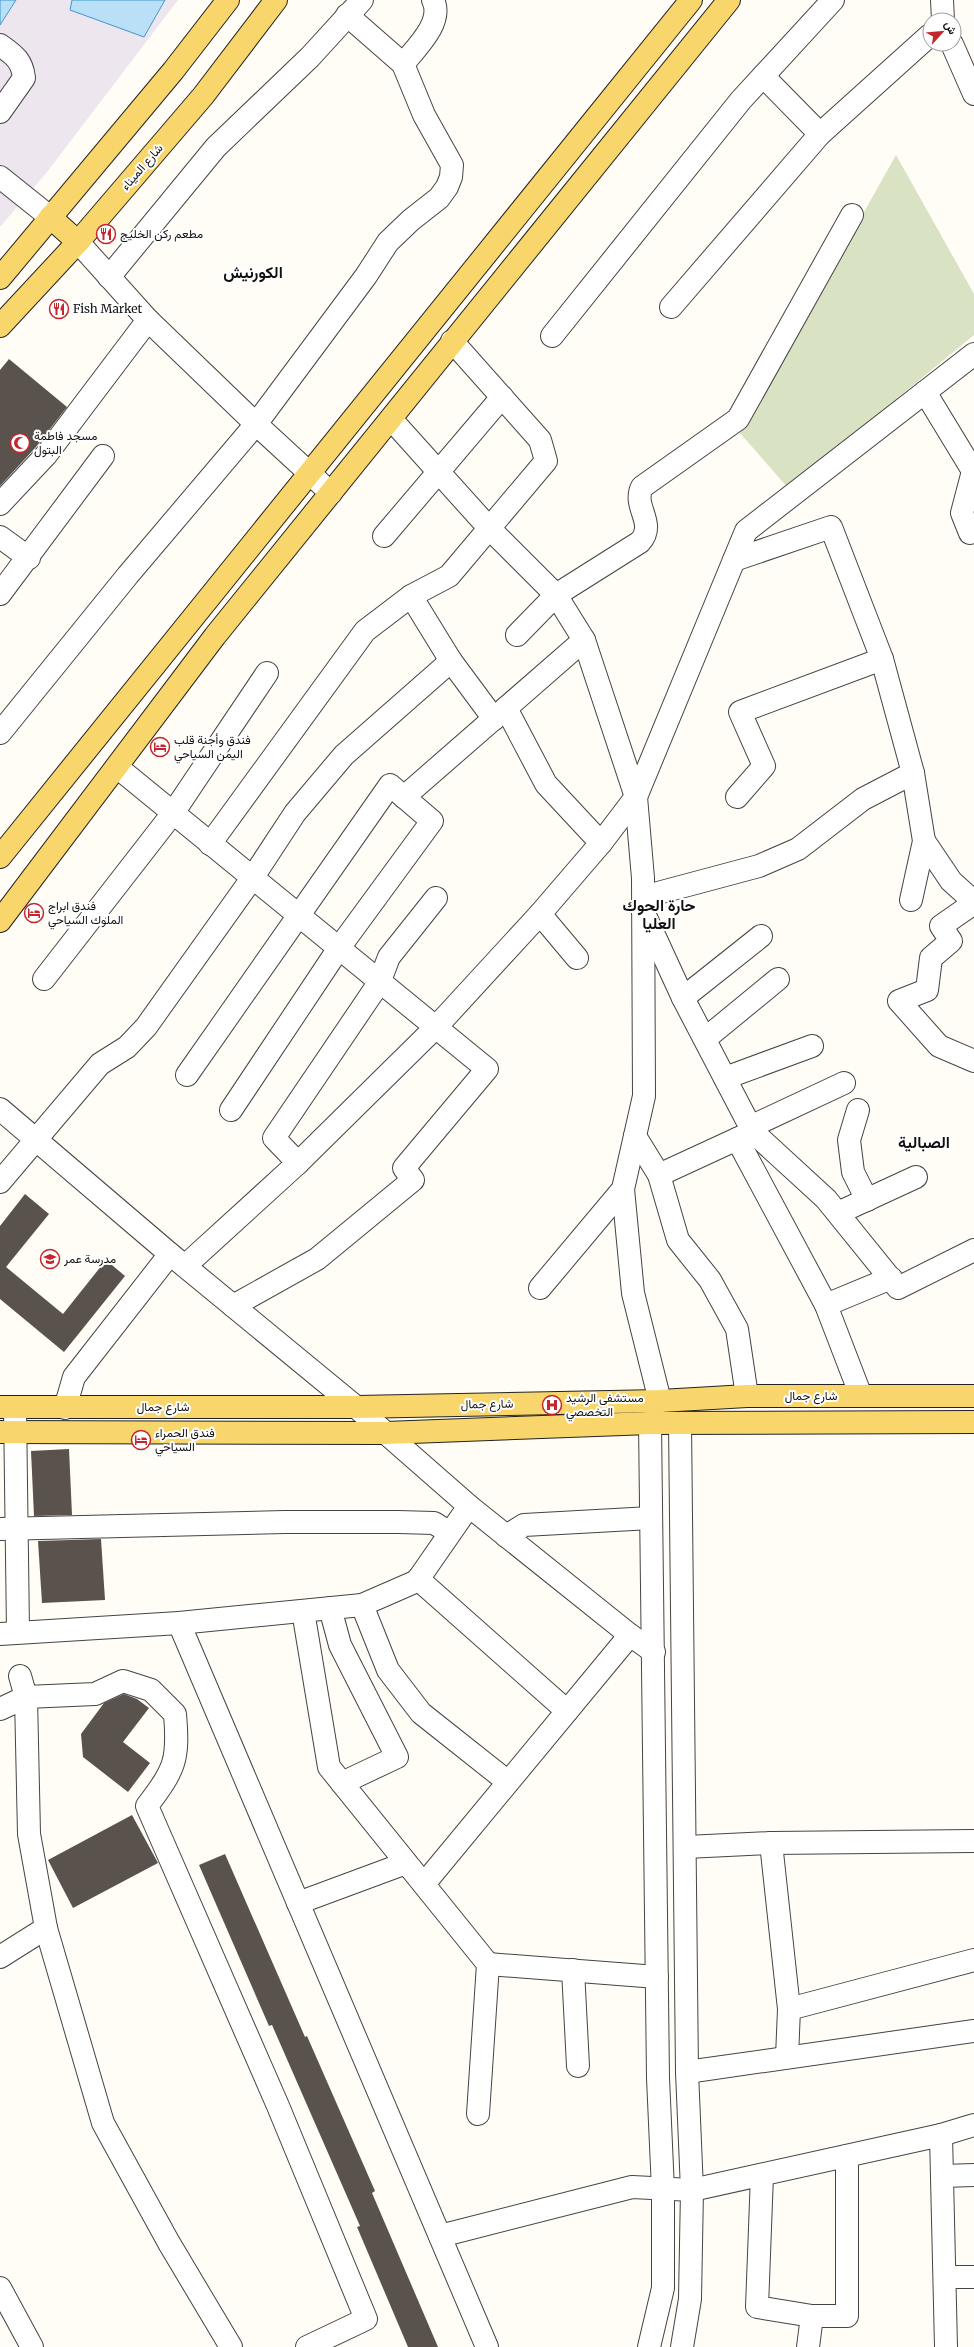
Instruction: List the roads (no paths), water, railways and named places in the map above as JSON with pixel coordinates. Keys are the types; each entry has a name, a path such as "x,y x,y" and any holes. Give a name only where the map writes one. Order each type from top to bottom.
{"main road":[{"path":"0,278 173,71 228,0"},
{"name":"شارع الميناء","path":"0,326 78,242 203,96 276,0"},
{"path":"0,857 692,0"},
{"path":"0,921 215,636 729,0"},
{"path":"50,217 78,242"},
{"name":"شارع جمال","path":"7,1408 356,1407 660,1401 748,1396 974,1396"},
{"name":"شارع جمال","path":"8,1432 385,1433 650,1423 974,1422"}],"street":[{"path":"403,64 433,25 436,6 432,0"},
{"path":"552,336 741,100 833,0"},
{"path":"942,0 943,12"},
{"path":"0,733 128,575 256,424 366,276 388,242 411,220 439,198 451,177 452,165 424,115 403,64 355,8 310,57 216,147 109,277"},
{"path":"671,307 820,134 922,42"},
{"path":"0,45 17,56 23,66 24,78 0,112"},
{"path":"956,52 974,94"},
{"path":"763,76 820,134"},
{"path":"0,177 50,217"},
{"path":"517,635 556,595 640,542 647,530 639,499 642,487 738,419 852,215"},
{"path":"78,242 148,320 256,424 331,493"},
{"path":"0,504 46,455 148,320"},
{"path":"210,844 365,631 411,596 449,576 546,461 540,440 452,341"},
{"path":"65,1408 74,1378 178,1260 298,1163 437,1026 540,914 601,843 636,797 746,531 974,354"},
{"path":"926,392 974,471 962,513 970,533"},
{"path":"384,536 502,397"},
{"path":"391,419 489,528 556,595 584,640 636,797 643,878 644,1096 623,1189 633,1293 660,1401"},
{"path":"0,594 29,558 103,456"},
{"path":"734,560 830,527 882,659 913,773 924,841 912,900"},
{"path":"0,537 29,558"},
{"path":"411,596 452,661 500,713 546,784 601,843"},
{"path":"404,797 584,640"},
{"path":"737,797 764,766 740,712 882,659"},
{"path":"0,1182 35,1138 100,1064 127,1048 146,1027 253,877 294,813 344,755 452,661"},
{"path":"44,979 174,813 267,672"},
{"path":"117,766 210,844 253,877 297,915 339,948 379,983 437,1026 487,1069 404,1168 413,1180 317,1259 233,1306"},
{"path":"643,911 658,893 759,866 798,849 863,799 913,773"},
{"path":"187,1074 297,915 390,785 432,821 339,948 231,1110"},
{"path":"924,841 951,881 974,902 941,926 951,941 931,958 927,990 899,1002 939,1046 974,1061"},
{"path":"298,1163 274,1138 379,983 389,957 436,898"},
{"path":"643,911 684,998 725,1078 747,1133 826,1305 861,1396"},
{"path":"540,914 577,958"},
{"path":"684,998 761,936"},
{"path":"705,1040 778,979"},
{"path":"725,1078 812,1046"},
{"path":"659,1175 747,1133 844,1083"},
{"path":"0,1109 178,1260 356,1407 469,1506 630,1635 654,1652"},
{"path":"858,1110 849,1140 853,1172 867,1200"},
{"path":"747,1133 826,1199 898,1288 974,1250"},
{"path":"635,1136 659,1175 678,1240 710,1280 737,1329 748,1396"},
{"path":"838,1213 916,1177"},
{"path":"540,1288 623,1189"},
{"path":"826,1305 891,1278"},
{"path":"7,1408 9,1632 179,1623 362,1605 418,1579 469,1506"},
{"path":"649,2347 663,2288 663,2190 658,2078 654,1652 650,1423"},
{"path":"680,1423 686,1847 687,2072 692,2190 690,2299 682,2347"},
{"path":"506,1536 524,1525 651,1518"},
{"path":"8,1528 285,1522 398,1522 434,1523 450,1533"},
{"path":"418,1579 567,1711"},
{"path":"362,1605 388,1670 421,1713 508,1782"},
{"path":"330,1608 340,1645 397,1757 342,1783"},
{"path":"303,1611 329,1767 488,1964 478,2114"},
{"path":"179,1623 487,2347"},
{"path":"424,1884 630,1635"},
{"path":"20,1676 26,1697 29,1834 46,1928 103,2123 231,2347"},
{"path":"0,1709 26,1697 95,1694 123,1681 151,1690 175,1714 178,1747 168,1778 148,1806 278,2106 366,2319 308,2347"},
{"path":"686,1847 771,1843 974,1841"},
{"path":"771,1843 789,2009 787,2057"},
{"path":"298,1903 406,1863"},
{"path":"0,1957 46,1928"},
{"path":"789,2009 974,1960"},
{"path":"488,1964 657,1977"},
{"path":"573,1970 578,2066"},
{"path":"687,2072 974,2031"},
{"path":"440,2236 632,2187 663,2190 692,2190 941,2135 974,2125"},
{"path":"941,2135 946,2347"},
{"path":"762,2175 757,2308 812,2316 847,2316 847,2156"},
{"path":"942,2176 974,2175"},
{"path":"945,2277 974,2277"},
{"path":"0,2288 32,2347"},
{"path":"808,2347 812,2316"}],"water":[{"path":"0,0 16,0 0,25"},
{"path":"72,0 165,0 144,37 70,10"}],"place":[{"name":"مطعم ركن الخليج","path":"106,234"},
{"name":"Fish Market","path":"59,309"},
{"name":"مسجد فاطمة البتول","path":"20,443"},
{"name":"فندق وأجنة قلب اليمن السياحي","path":"160,747"},
{"name":"فندق ابراج الملوك السياحي","path":"34,913"},
{"name":"مدرسة عمر","path":"50,1259"},
{"name":"مستشفى الرشيد التخصصي","path":"552,1405"},
{"name":"فندق الحمراء السياحي","path":"141,1440"}],"district":[{"name":"الكورنيش","path":"253,272"},
{"name":"حارة الحوك العليا","path":"659,914"},
{"name":"الصبالية","path":"924,1142"}]}
